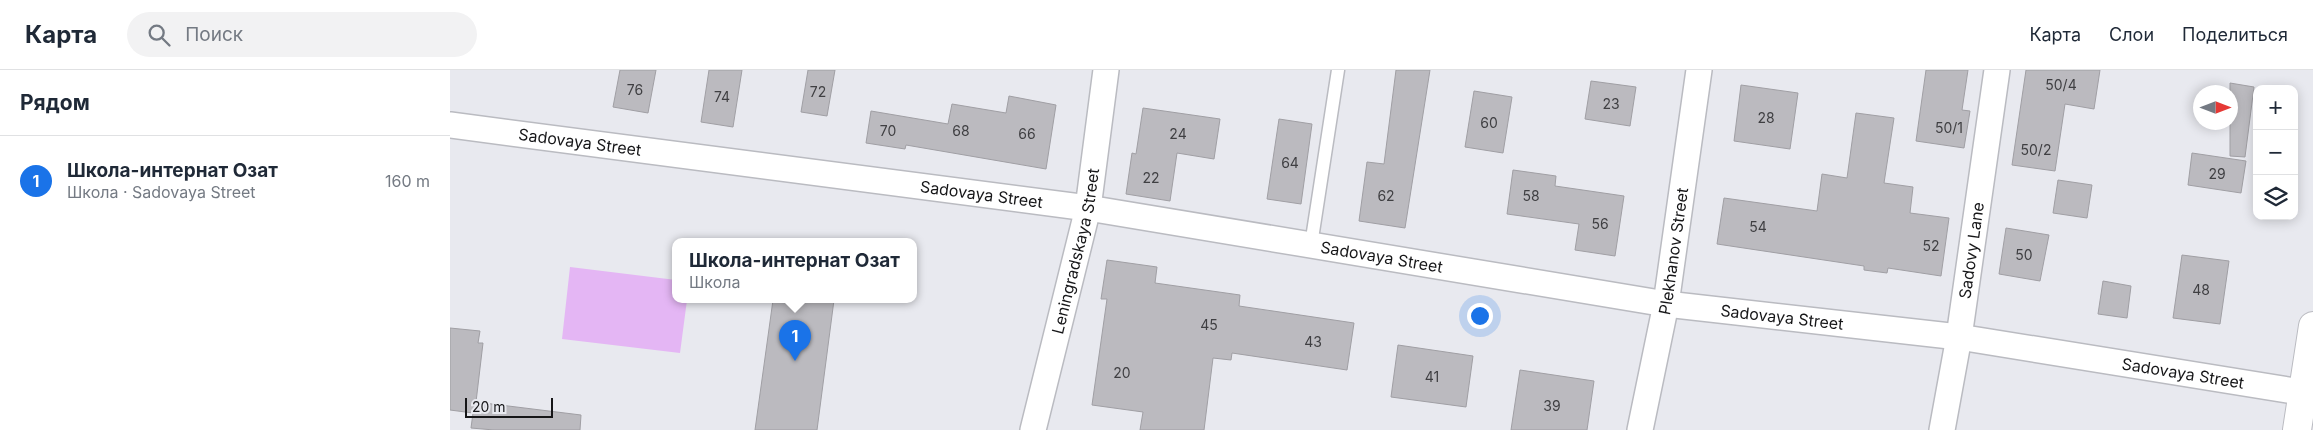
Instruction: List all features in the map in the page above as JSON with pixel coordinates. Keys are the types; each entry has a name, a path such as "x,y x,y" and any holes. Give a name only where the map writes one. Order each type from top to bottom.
{"street":[{"name":"Leningradskaya Street","path":"1033,430 1088,208 1106,70"},
{"name":"Plekhanov Street","path":"1640,430 1666,304 1699,70"},
{"name":"Sadovy Lane","path":"1942,430 1959,337 1997,70"},
{"name":"Sadovaya Street","path":"450,125 1088,208 1666,304 1959,337 2308,392"},
{"path":"2297,430 2308,392 2313,326"}],"lane":[{"path":"1311,245 1338,70"}],"shaded area":[{"path":"570,267 672,280 672,303 687,303 680,353 562,339"}],"building":[{"path":"620,70 656,70 648,113 613,107"},
{"path":"709,70 742,70 733,127 701,122"},
{"path":"808,70 835,70 827,116 801,112"},
{"path":"1396,70 1430,70 1405,228 1359,221 1367,162 1384,164"},
{"path":"1926,70 1968,70 1962,110 1970,111 1964,148 1916,141"},
{"path":"2026,70 2100,70 2094,109 2065,104 2055,171 2012,165"},
{"path":"1591,81 1636,87 1630,126 1585,119"},
{"path":"2230,83 2253,87 2245,157 2230,156 2230,130 2238,130 2238,85 2230,85"},
{"path":"1741,85 1798,93 1790,149 1734,141"},
{"path":"1474,91 1512,97 1503,153 1465,147"},
{"path":"1009,96 1056,105 1046,169 906,145 905,149 866,143 871,111 948,124 952,104 1006,113"},
{"path":"1143,108 1220,119 1214,159 1177,153 1170,201 1126,194 1132,153 1136,154"},
{"path":"1856,113 1894,118 1884,183 1913,187 1910,213 1949,218 1941,276 1888,268 1887,273 1864,270 1864,266 1717,244 1724,198 1817,211 1822,174 1847,178"},
{"path":"1279,119 1312,124 1301,204 1267,199"},
{"path":"2192,153 2246,161 2241,193 2188,185"},
{"path":"1513,170 1556,176 1555,186 1624,196 1615,256 1575,250 1579,224 1507,214"},
{"path":"2058,180 2092,185 2087,218 2053,213"},
{"path":"2006,228 2049,235 2040,281 1999,274"},
{"path":"2182,255 2229,261 2220,324 2173,318"},
{"path":"1107,260 1157,267 1155,283 1240,295 1239,306 1354,323 1347,370 1232,353 1231,360 1213,358 1204,430 1140,430 1143,412 1092,405 1107,299 1101,299"},
{"path":"2103,281 2131,286 2127,318 2098,314"},
{"path":"773,303 834,303 817,430 755,430"},
{"path":"450,328 480,331 478,343 483,343 476,402 581,415 580,430 494,430 471,428 473,413 450,410"},
{"path":"1398,345 1473,356 1466,407 1391,397"},
{"path":"1520,370 1594,381 1587,430 1511,430"}],"place":[{"name":"Школа-интернат Озат","path":"795,361"}]}
